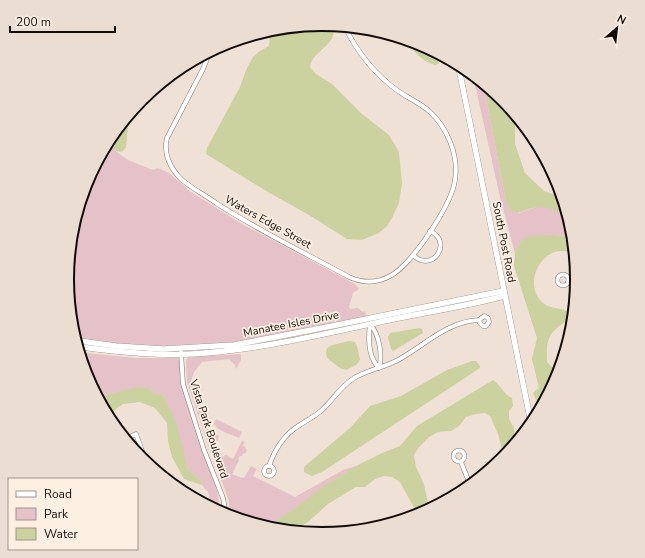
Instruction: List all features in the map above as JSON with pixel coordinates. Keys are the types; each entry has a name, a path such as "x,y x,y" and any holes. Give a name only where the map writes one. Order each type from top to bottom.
{"street":[{"path":"348,33 361,54 377,73 400,92 429,111 445,131 451,143 454,155 455,179 451,196 430,231 413,255 419,260 426,261 433,259 438,254 440,241 436,235 430,231"},
{"name":"Waters Edge Street","path":"208,60 166,138 165,145 170,164 184,182 233,214 357,281 378,281 391,276 401,269 413,255"},
{"name":"South Post Road","path":"460,73 530,416"},
{"name":"Manatee Isles Drive","path":"84,347 138,353 181,351 283,339 504,294"},
{"path":"269,466 282,440 289,433 322,410 346,384 362,374 396,361 454,325 470,320 479,320"},
{"path":"368,322 376,330 381,361 379,368"},
{"path":"368,322 368,338 371,352 375,363 379,368"},
{"name":"Manatee Isles Drive","path":"83,341 138,348 181,351"},
{"name":"Vista Park Boulevard","path":"181,351 183,384 204,450 223,498 224,506"},
{"path":"371,352 380,351"},
{"path":"131,436 136,434 141,448"},
{"path":"461,462 468,479"}],"green space":[{"path":"475,84 485,92 506,202 519,213 536,207 543,207 561,212 567,237 556,235 521,241 515,253 500,197"},
{"path":"114,144 114,150 128,160 153,170 158,168 169,173 191,192 242,224 355,284 359,289 353,293 349,307 350,309 358,308 363,312 365,311 367,319 336,323 336,318 330,326 259,341 181,348 83,341 79,327 74,279 79,231 93,184"},
{"path":"86,353 135,358 181,358 183,384 213,472 219,504 210,499 208,492 202,485 203,483 188,469 164,396 157,395 150,389 104,396 93,374"},
{"path":"241,354 241,360 236,369 235,365 229,359 202,362 194,372 191,381 197,402 208,429 219,436 218,441 208,444 187,382 186,361 188,357"},
{"path":"216,419 242,432 239,438 216,427 214,424"},
{"path":"242,441 245,442 243,445 247,450 245,454 243,453 238,459 239,460 232,474 244,478 251,466 257,469 253,476 295,497 343,470 356,466 274,522 258,519 230,509 229,501 212,453 217,449 218,450 215,453 216,458 226,455 233,459"}],"water":[{"path":"322,31 334,33 329,42 311,62 310,67 316,74 332,84 362,114 389,135 399,152 402,183 399,203 387,226 379,233 362,240 347,239 206,154 207,148 240,87 246,70 253,57 269,46 270,37 290,33"},
{"path":"410,47 439,60 439,63 436,65 431,64 418,56"},
{"path":"485,92 509,115 516,124 515,144 525,173 544,191 556,195 561,213 540,207 512,212 506,202"},
{"path":"131,122 128,127 126,147 120,152 114,150 116,141"},
{"path":"556,235 567,237 569,252 555,252 548,256 537,268 535,276 534,285 540,300 548,306 568,311 567,321 553,332 548,341 547,362 554,369 538,402 533,393 539,388 532,359 537,338 514,266 515,253 521,241 531,236"},
{"path":"419,328 422,329 423,333 393,351 391,349 388,337 390,333"},
{"path":"349,341 355,342 360,360 356,365 346,370 340,368 327,358 326,352 327,348 332,345"},
{"path":"476,361 480,368 322,472 312,476 304,472 304,467 351,427 370,406 401,396 447,370"},
{"path":"493,380 509,397 512,398 513,406 509,411 509,419 514,428 515,436 502,450 498,434 490,416 485,413 466,417 459,426 451,431 438,432 429,437 419,447 414,455 416,467 424,484 428,503 415,509 400,482 392,477 384,476 375,479 365,487 356,487 328,504 302,526 274,522 327,484 356,466 400,446 417,426"},
{"path":"139,387 150,389 157,395 161,394 164,396 176,421 188,469 203,483 202,485 184,479 172,457 168,441 167,423 155,408 140,402 123,404 113,412 104,396"}]}
